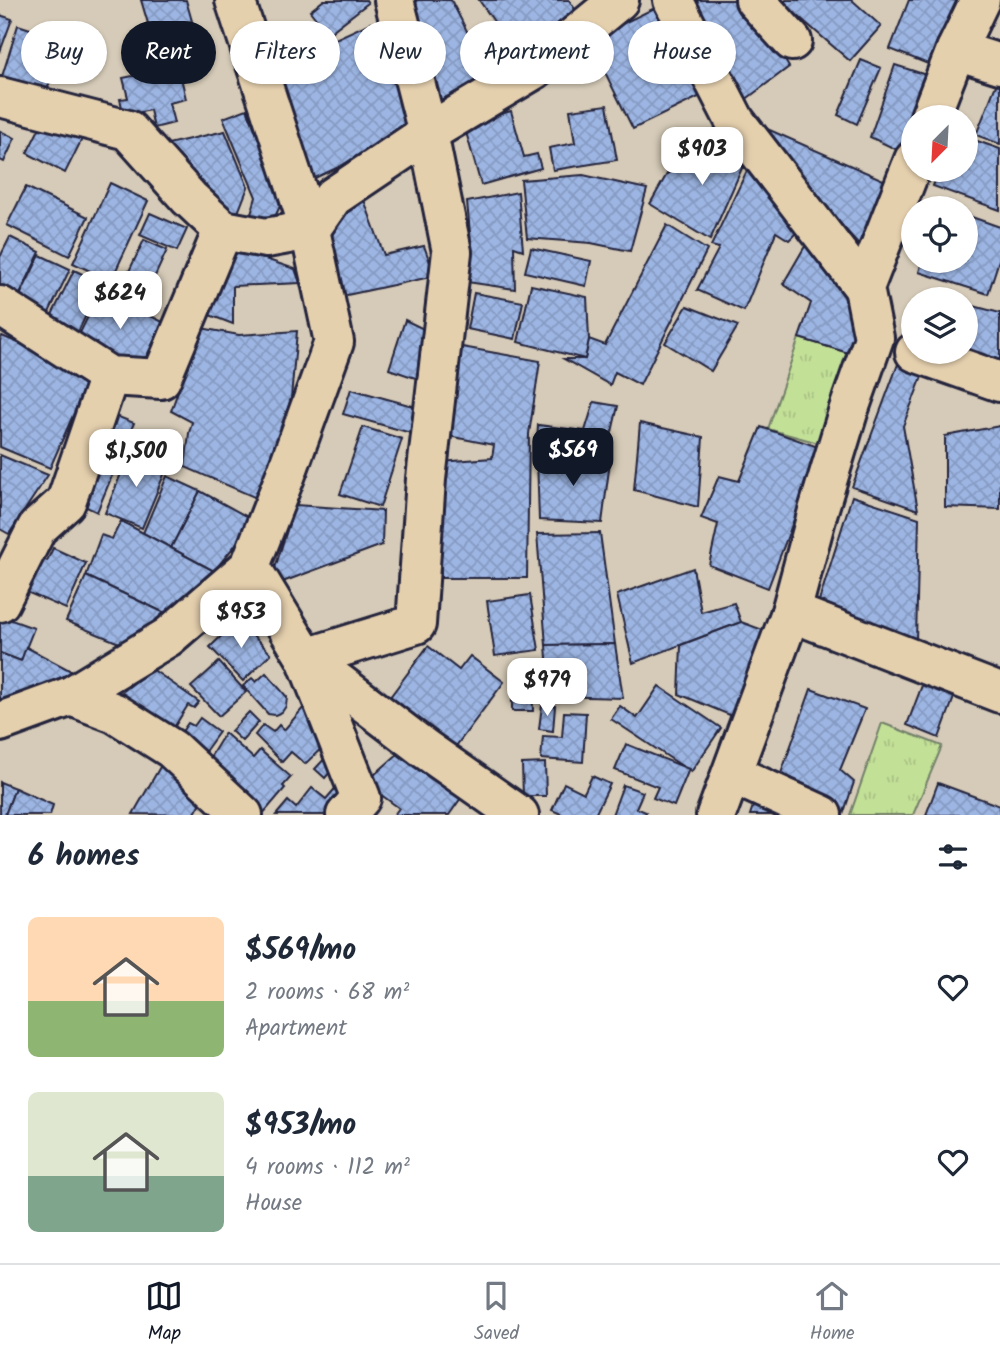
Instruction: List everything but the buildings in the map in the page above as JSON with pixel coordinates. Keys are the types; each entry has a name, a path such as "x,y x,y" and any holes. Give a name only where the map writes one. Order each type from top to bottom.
{"street":[{"path":"0,722 71,696 168,637 250,566 334,342 310,230 235,0"},
{"path":"306,658 416,624 426,479 452,252 428,132 394,0"},
{"path":"0,97 128,130 188,198 223,230 266,238 310,230 333,197 428,132 535,69 619,0"},
{"path":"673,0 734,121 864,288 874,338 818,511 791,612 716,815"},
{"path":"755,0 792,41"},
{"path":"935,105 956,50 980,0"},
{"path":"956,50 1000,64"},
{"path":"864,288 905,182"},
{"path":"0,306 109,376 160,379 223,230"},
{"path":"874,338 901,347"},
{"path":"948,364 1000,382"},
{"path":"0,603 37,528 66,502 109,376"},
{"path":"250,566 306,658 361,798 346,815"},
{"path":"791,612 1000,692"},
{"path":"306,658 425,749 518,815"},
{"path":"71,696 116,713 172,749 243,815"},
{"path":"732,775 822,815"}],"green space":[{"path":"799,338 855,355 833,447 768,429"},
{"path":"882,723 942,746 913,815 850,815"}]}
